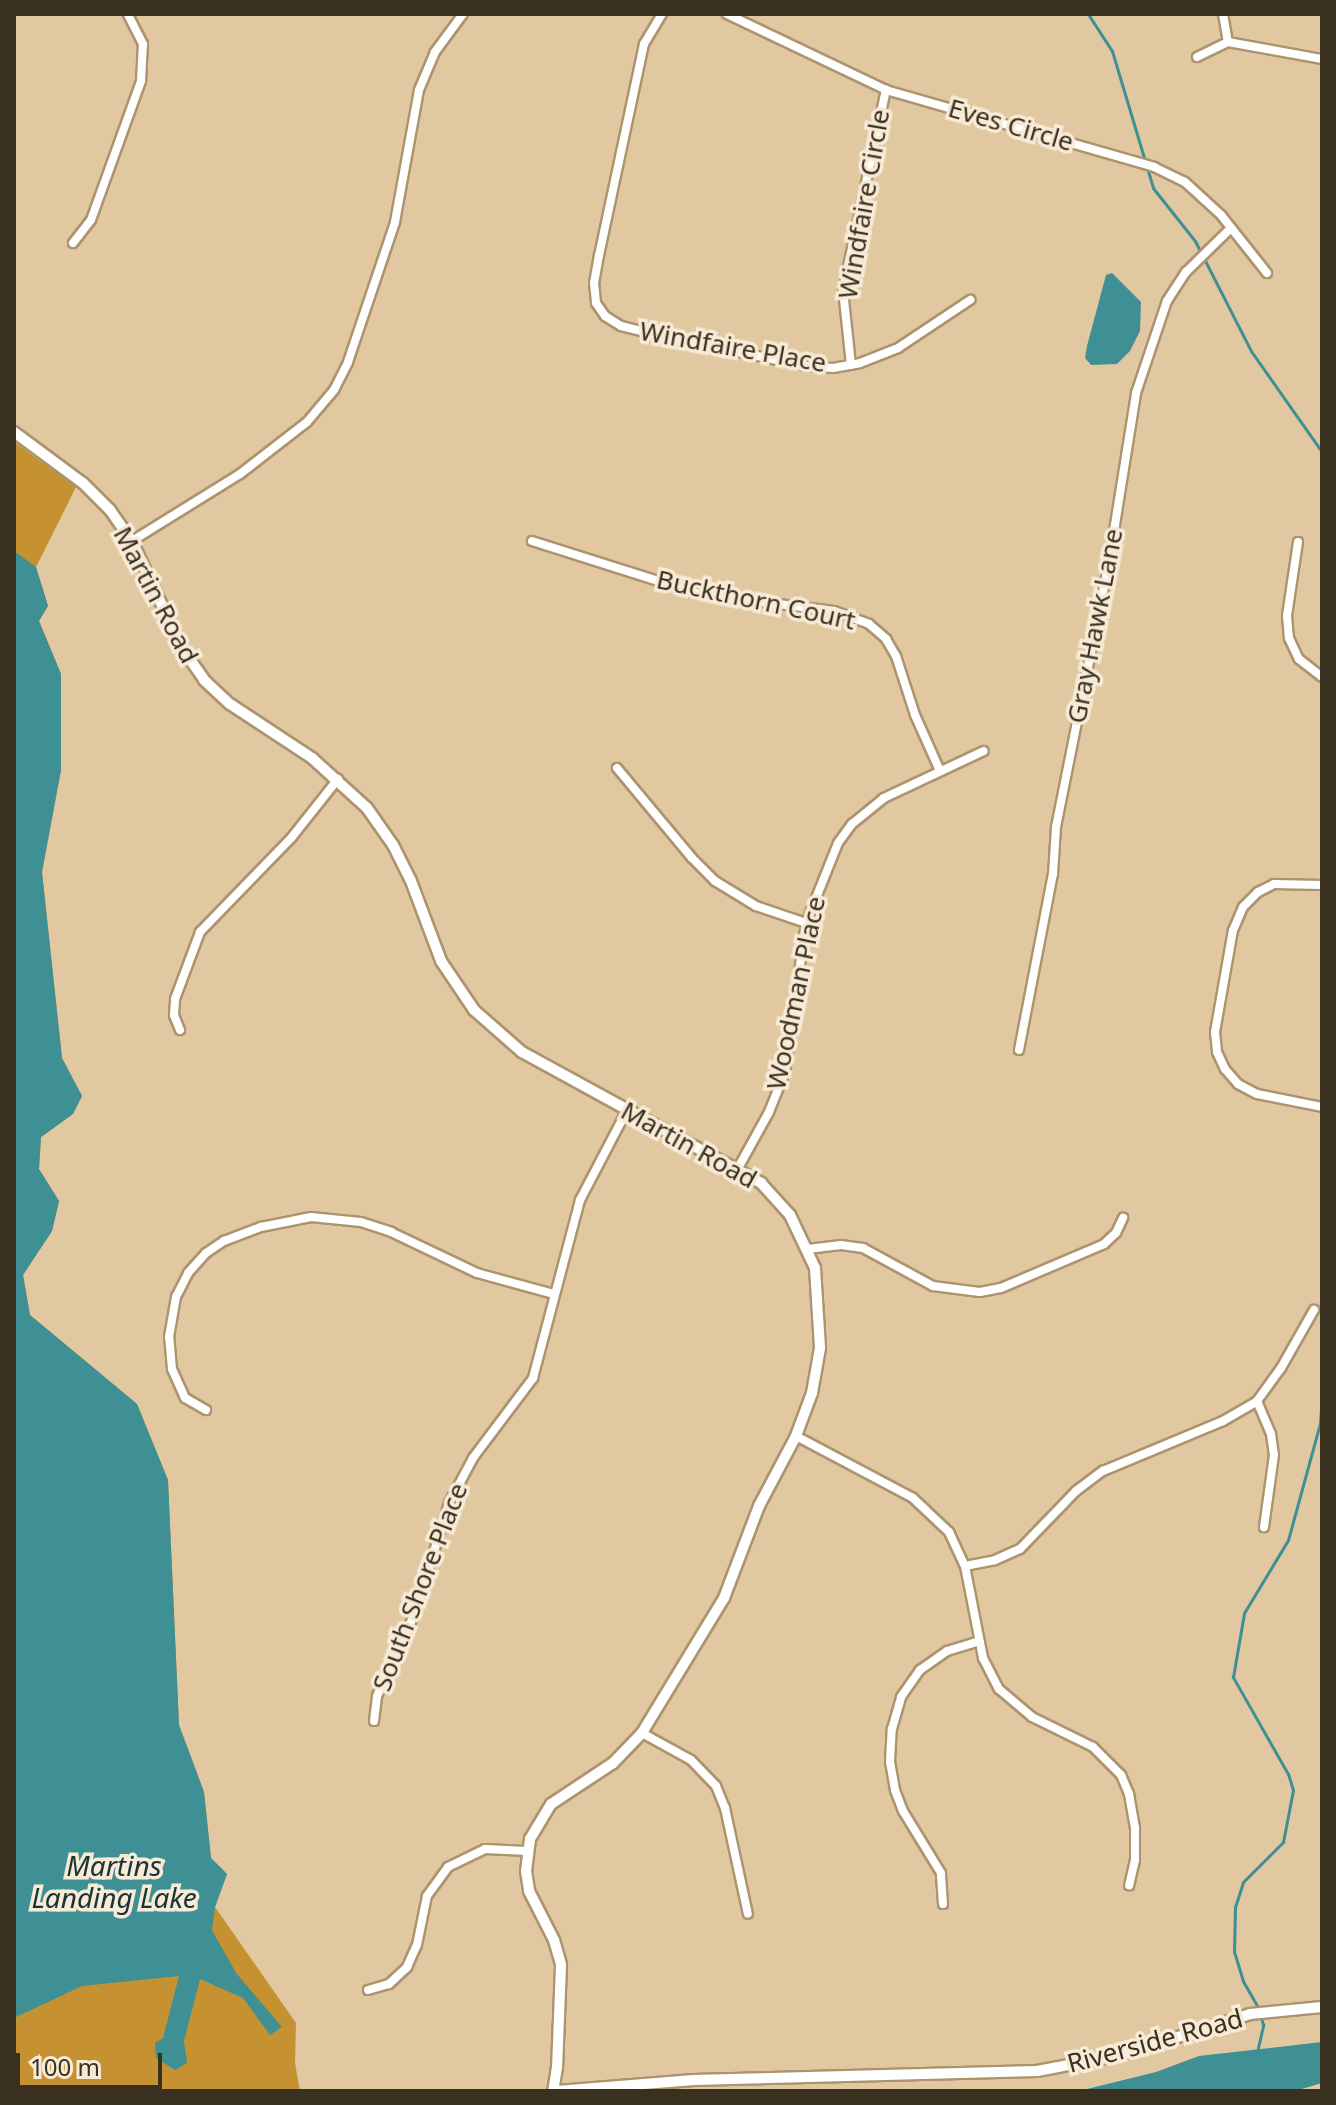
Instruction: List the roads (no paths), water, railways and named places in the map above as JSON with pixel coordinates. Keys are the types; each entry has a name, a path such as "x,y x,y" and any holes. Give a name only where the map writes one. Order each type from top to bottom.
{"street":[{"path":"73,243 91,220 141,81 143,44 128,14"},
{"path":"132,541 240,474 307,422 334,390 348,362 395,222 419,90 435,52 463,14"},
{"name":"Windfaire Place","path":"662,14 644,44 599,255 594,283 596,303 605,316 621,326 805,366 851,365 898,348 970,300"},
{"name":"Eves Circle","path":"727,14 886,90 1154,167 1185,182 1231,228 1267,273"},
{"path":"1223,14 1228,42"},
{"path":"1197,57 1228,42 1322,59"},
{"name":"Windfaire Circle","path":"851,365 843,290 886,90"},
{"name":"Gray Hawk Lane","path":"1019,1050 1053,874 1056,827 1110,556 1136,393 1167,301 1186,272 1231,228"},
{"name":"Martin Road","path":"14,432 83,483 110,510 132,541 182,648 204,680 230,704 338,779 367,808 393,845 411,881 441,961 474,1010 522,1052 737,1170 779,1199 808,1249 819,1288 820,1348 812,1393 796,1436 759,1506 724,1598 642,1733 613,1763 551,1804 535,1826 527,1851 529,1891 554,1940 561,1965 555,2091"},
{"name":"Buckthorn Court","path":"532,541 699,594 834,611 869,624 886,639 896,656 915,715 940,771"},
{"path":"1298,542 1287,616 1289,638 1299,659 1322,677"},
{"name":"Woodman Place","path":"737,1170 769,1112 785,1072 806,923 838,843 852,824 884,798 984,751"},
{"path":"617,768 715,881 756,906 806,923"},
{"path":"180,1030 174,1015 175,999 200,932 292,837 338,779"},
{"path":"1322,885 1274,884 1258,892 1243,907 1233,930 1215,1032 1217,1052 1225,1069 1238,1084 1257,1094 1322,1107"},
{"name":"South Shore Place","path":"374,1721 377,1696 415,1613 449,1503 473,1458 533,1378 580,1200 627,1110"},
{"path":"206,1410 185,1398 172,1369 169,1337 176,1297 188,1273 206,1253 224,1241 261,1227 311,1217 361,1222 391,1232 477,1273 554,1294"},
{"path":"808,1249 841,1245 863,1248 933,1286 957,1292 980,1292 1001,1288 1104,1244 1116,1233 1123,1218"},
{"path":"965,1566 995,1560 1020,1549 1076,1491 1103,1471 1223,1421 1257,1401 1281,1368 1314,1310"},
{"path":"1257,1401 1271,1434 1274,1455 1264,1527"},
{"path":"796,1436 925,1506 949,1532 965,1566 979,1641 991,1675 1012,1702 1032,1717 1093,1747 1121,1775 1129,1794 1135,1828 1135,1860 1129,1885"},
{"path":"943,1904 941,1873 903,1811 895,1790 890,1762 892,1729 901,1697 920,1670 947,1651 979,1641"},
{"path":"642,1733 691,1760 716,1786 725,1808 748,1914"},
{"path":"368,1990 389,1984 407,1967 417,1945 427,1896 448,1867 485,1849 527,1851"},
{"name":"Riverside Road","path":"555,2091 694,2080 1037,2071 1121,2055 1250,2014 1322,2007"}],"water":[{"path":"1112,273 1141,302 1140,331 1130,351 1117,364 1091,365 1085,358 1087,346 1106,275"},
{"name":"Martins Landing Lake","path":"14,551 36,567 48,606 39,621 61,674 61,770 42,872 62,1058 82,1096 73,1114 41,1137 39,1169 59,1201 52,1231 23,1275 30,1315 137,1404 168,1480 179,1725 204,1792 211,1858 227,1874 215,1907 212,1930 236,1973 282,2027 270,2035 243,1998 200,1979 184,2041 187,2063 175,2070 156,2058 155,2043 163,2038 179,1976 82,1986 14,2018"},
{"path":"1322,2042 1322,2083 1295,2091 1079,2091 1156,2072 1199,2056"}],"waterway":[{"path":"1088,14 1112,51 1153,188 1195,241 1251,351 1322,452"},
{"path":"1259,2009 1243,1981 1234,1952 1235,1907 1243,1882 1283,1842 1293,1790 1288,1774 1233,1677 1244,1613 1288,1540 1320,1423 1322,1395"},
{"path":"1257,2052 1263,2025 1261,2017"}]}
